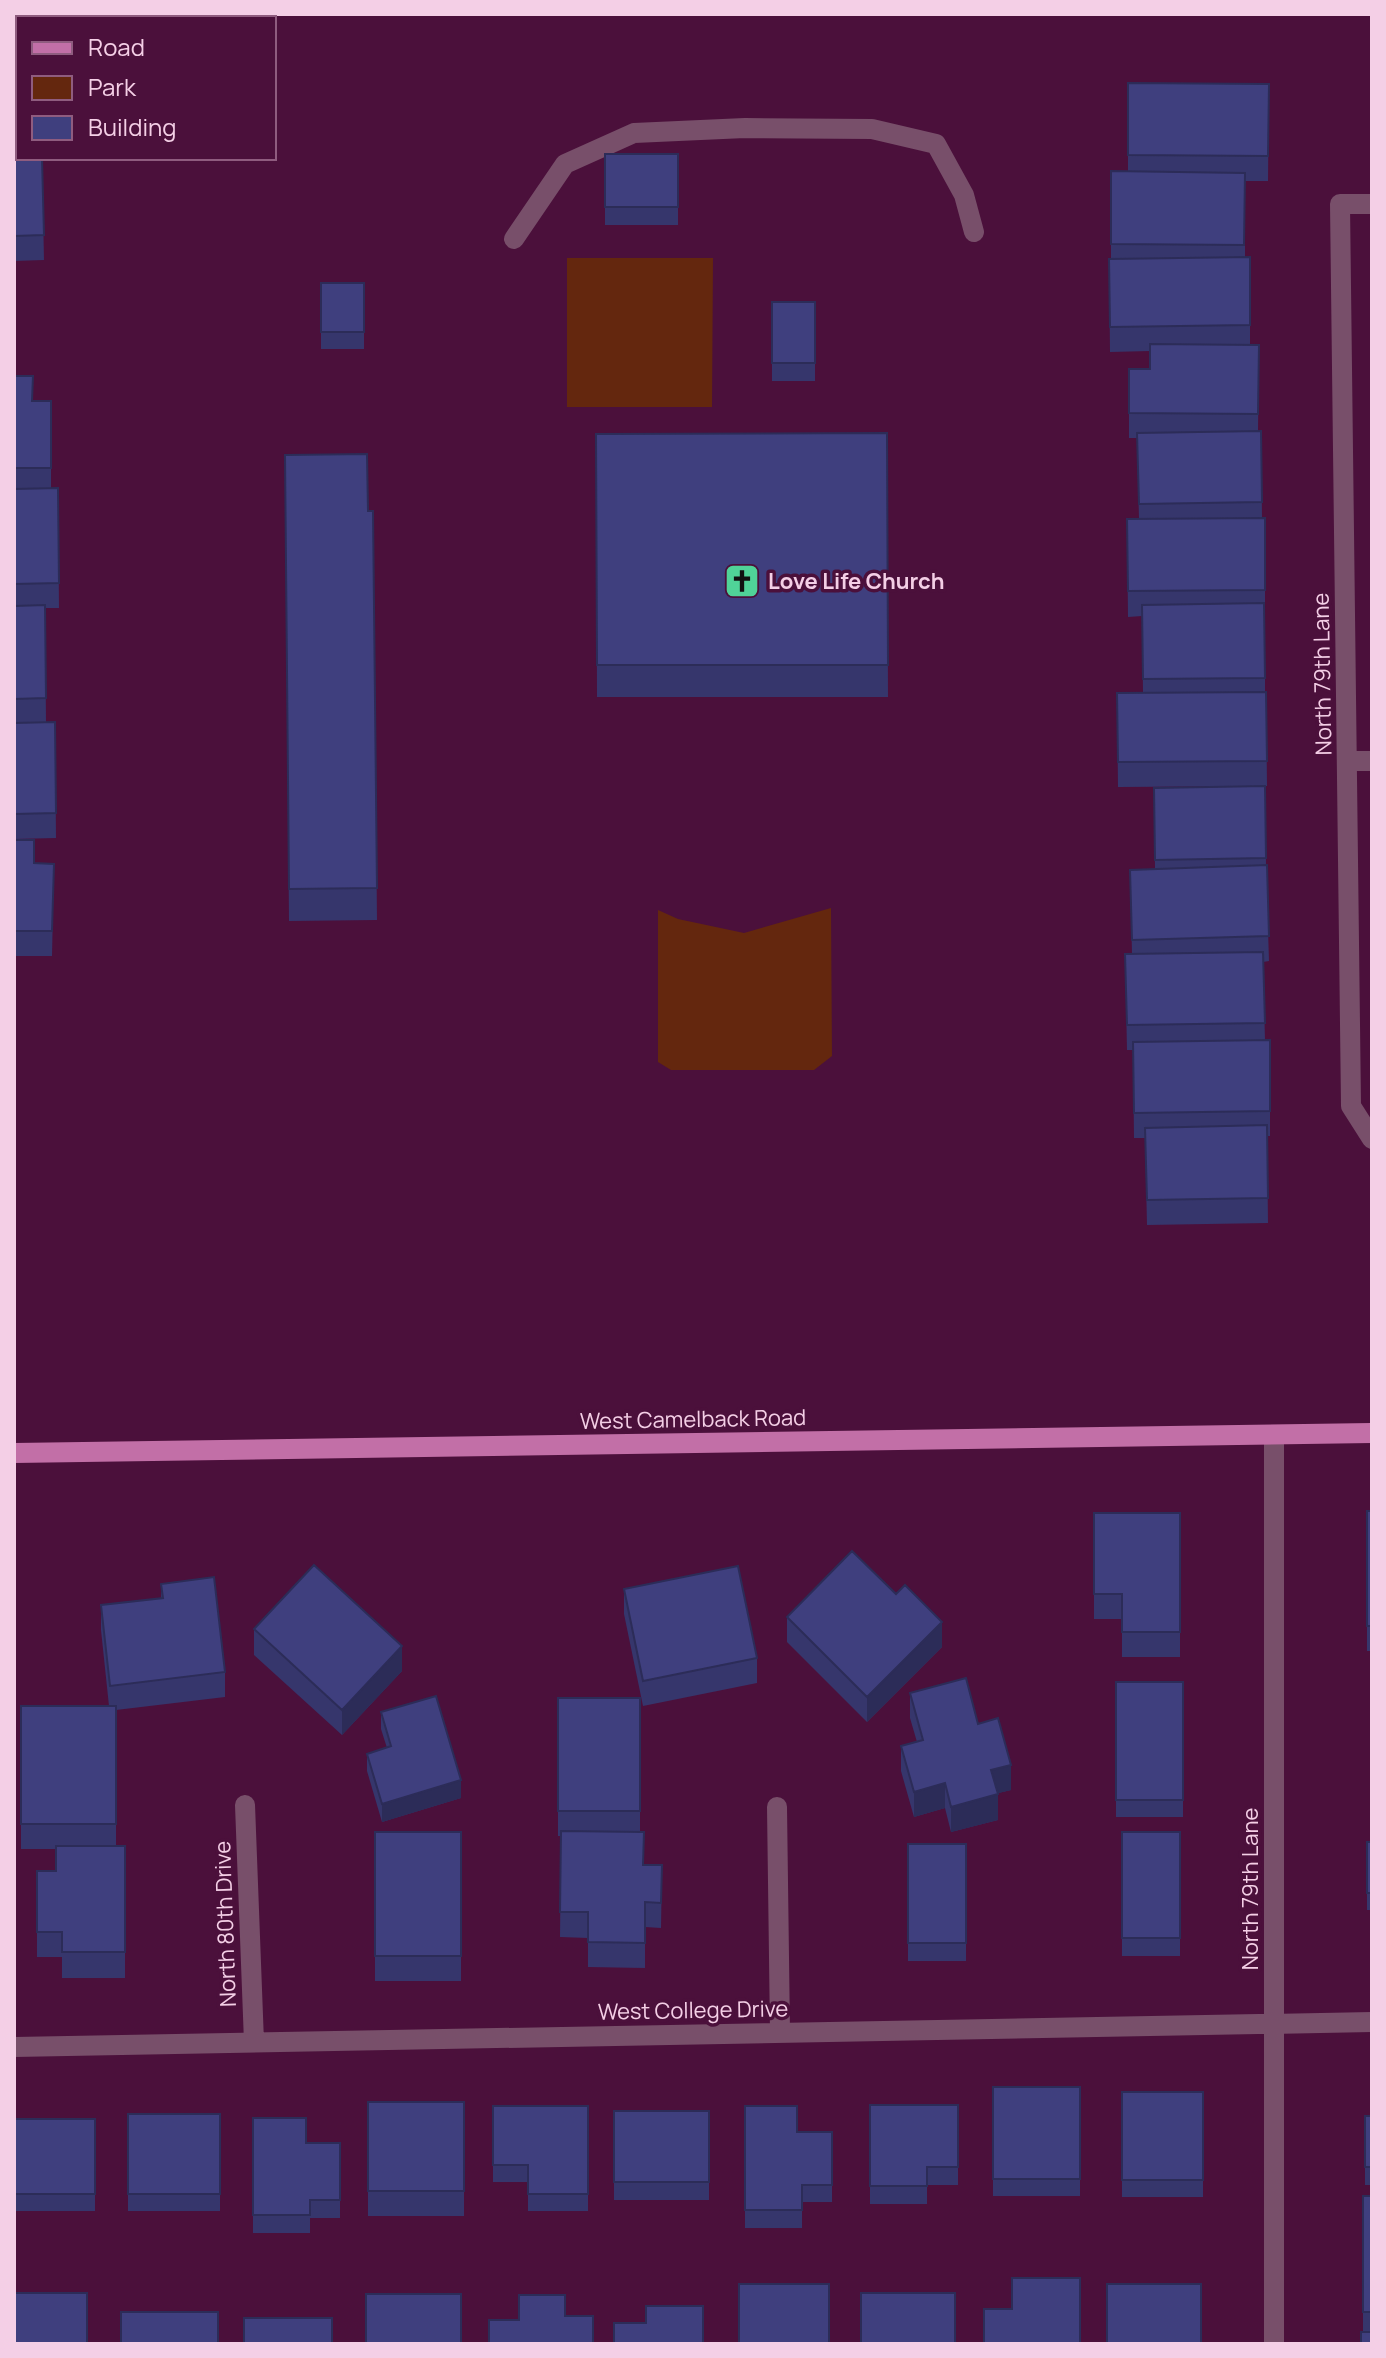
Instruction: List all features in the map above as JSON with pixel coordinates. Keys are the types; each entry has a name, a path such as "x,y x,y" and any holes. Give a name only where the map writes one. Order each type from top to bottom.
{"main road":[{"name":"West Camelback Road","path":"14,1453 1372,1433"}],"street":[{"path":"514,239 565,164 634,133 745,128 872,129 936,144 964,195 974,232"},
{"name":"North 79th Lane","path":"1372,204 1340,204 1351,1106 1372,1139"},
{"path":"1347,761 1372,761"},
{"name":"North 79th Lane","path":"1274,1435 1274,2344"},
{"name":"North 80th Drive","path":"245,1805 254,2042"},
{"path":"777,1807 780,2032"},
{"name":"West College Drive","path":"14,2047 1372,2022"}],"green space":[{"path":"567,258 713,258 712,407 567,407"},
{"path":"831,908 832,1056 814,1070 671,1070 658,1062 658,910 678,919 744,933"}],"building":[{"path":"14,25 16,25 16,119"},
{"path":"1128,83 1269,84 1268,156 1128,155"},
{"path":"16,151 16,160 42,160 44,235 14,236"},
{"path":"605,154 678,154 678,207 605,207"},
{"path":"1111,171 1245,173 1244,245 1111,244"},
{"path":"1250,257 1250,325 1110,327 1109,259"},
{"path":"321,283 364,283 364,332 321,332"},
{"path":"772,302 815,302 815,363 772,363"},
{"path":"1150,344 1259,345 1258,414 1129,413 1129,369 1150,369"},
{"path":"14,376 33,376 32,401 51,401 51,468 14,468"},
{"path":"1261,431 1262,502 1139,504 1137,433"},
{"name":"Love Life Church","path":"887,433 888,665 597,665 596,434"},
{"path":"367,454 368,511 373,511 377,888 289,889 285,455"},
{"path":"58,488 59,583 14,584 14,489"},
{"path":"1265,518 1265,590 1128,591 1127,519"},
{"path":"1264,603 1265,678 1143,679 1142,605"},
{"path":"45,605 46,698 14,699 14,606"},
{"path":"1266,692 1267,761 1118,762 1117,693"},
{"path":"55,722 56,813 14,814 14,723"},
{"path":"1265,786 1266,858 1155,860 1154,788"},
{"path":"14,840 34,840 34,863 54,864 52,931 14,931"},
{"path":"1267,865 1269,936 1132,940 1130,870"},
{"path":"1263,952 1265,1023 1127,1025 1125,954"},
{"path":"1270,1040 1270,1111 1134,1113 1133,1042"},
{"path":"1267,1125 1268,1198 1147,1200 1145,1128"},
{"path":"1367,1511 1372,1511 1372,1626 1367,1626"},
{"path":"1094,1513 1180,1513 1180,1632 1122,1632 1122,1594 1094,1594"},
{"path":"852,1551 896,1594 905,1585 942,1622 867,1697 787,1617"},
{"path":"314,1565 402,1646 342,1710 254,1629"},
{"path":"738,1566 757,1658 643,1681 624,1589"},
{"path":"214,1577 225,1672 110,1686 101,1605 163,1598 161,1584"},
{"path":"966,1678 978,1724 998,1718 1011,1765 991,1770 998,1794 951,1807 945,1783 914,1792 901,1746 923,1740 910,1693"},
{"path":"1116,1682 1183,1682 1183,1800 1116,1800"},
{"path":"436,1696 461,1780 382,1804 367,1754 391,1746 381,1712"},
{"path":"558,1698 640,1698 640,1811 558,1811"},
{"path":"21,1706 116,1706 116,1824 21,1824"},
{"path":"561,1831 644,1832 643,1865 662,1865 661,1903 645,1902 645,1943 588,1942 588,1912 560,1912"},
{"path":"375,1832 461,1832 461,1956 375,1956"},
{"path":"1122,1832 1180,1832 1180,1938 1122,1938"},
{"path":"1367,1842 1372,1842 1372,1893 1367,1893"},
{"path":"908,1844 966,1844 966,1943 908,1943"},
{"path":"56,1846 125,1846 125,1952 62,1952 62,1932 37,1932 37,1871 56,1871"},
{"path":"993,2087 1080,2087 1080,2179 993,2179"},
{"path":"1122,2092 1203,2092 1203,2180 1122,2180"},
{"path":"368,2102 464,2102 464,2191 368,2191"},
{"path":"870,2105 958,2105 958,2167 927,2167 927,2186 870,2186"},
{"path":"493,2106 588,2106 588,2194 528,2194 528,2165 493,2165"},
{"path":"745,2106 797,2106 797,2132 832,2132 832,2185 802,2185 802,2210 745,2210"},
{"path":"614,2111 709,2111 709,2182 614,2182"},
{"path":"128,2114 220,2114 220,2194 128,2194"},
{"path":"1365,2116 1372,2116 1372,2167 1365,2167"},
{"path":"253,2118 306,2118 306,2143 340,2143 340,2200 310,2200 310,2215 253,2215"},
{"path":"14,2119 95,2119 95,2194 14,2194"},
{"path":"1363,2196 1372,2196 1372,2312 1363,2312"},
{"path":"1012,2278 1080,2278 1080,2344 984,2344 984,2309 1012,2309"},
{"path":"739,2284 829,2284 829,2344 739,2344"},
{"path":"1107,2284 1201,2284 1201,2344 1107,2344"},
{"path":"14,2293 87,2293 87,2344 14,2344"},
{"path":"861,2293 955,2293 955,2344 861,2344"},
{"path":"366,2294 461,2294 461,2344 366,2344"},
{"path":"519,2295 565,2295 565,2316 593,2316 593,2344 489,2344 489,2320 519,2320"},
{"path":"646,2306 703,2306 703,2344 614,2344 614,2323 646,2323"},
{"path":"121,2312 218,2312 218,2344 121,2344"},
{"path":"244,2318 332,2318 332,2344 244,2344"},
{"path":"1361,2332 1372,2332 1372,2344 1361,2344"}],"place":[{"name":"Love Life Church","path":"742,581"}]}
